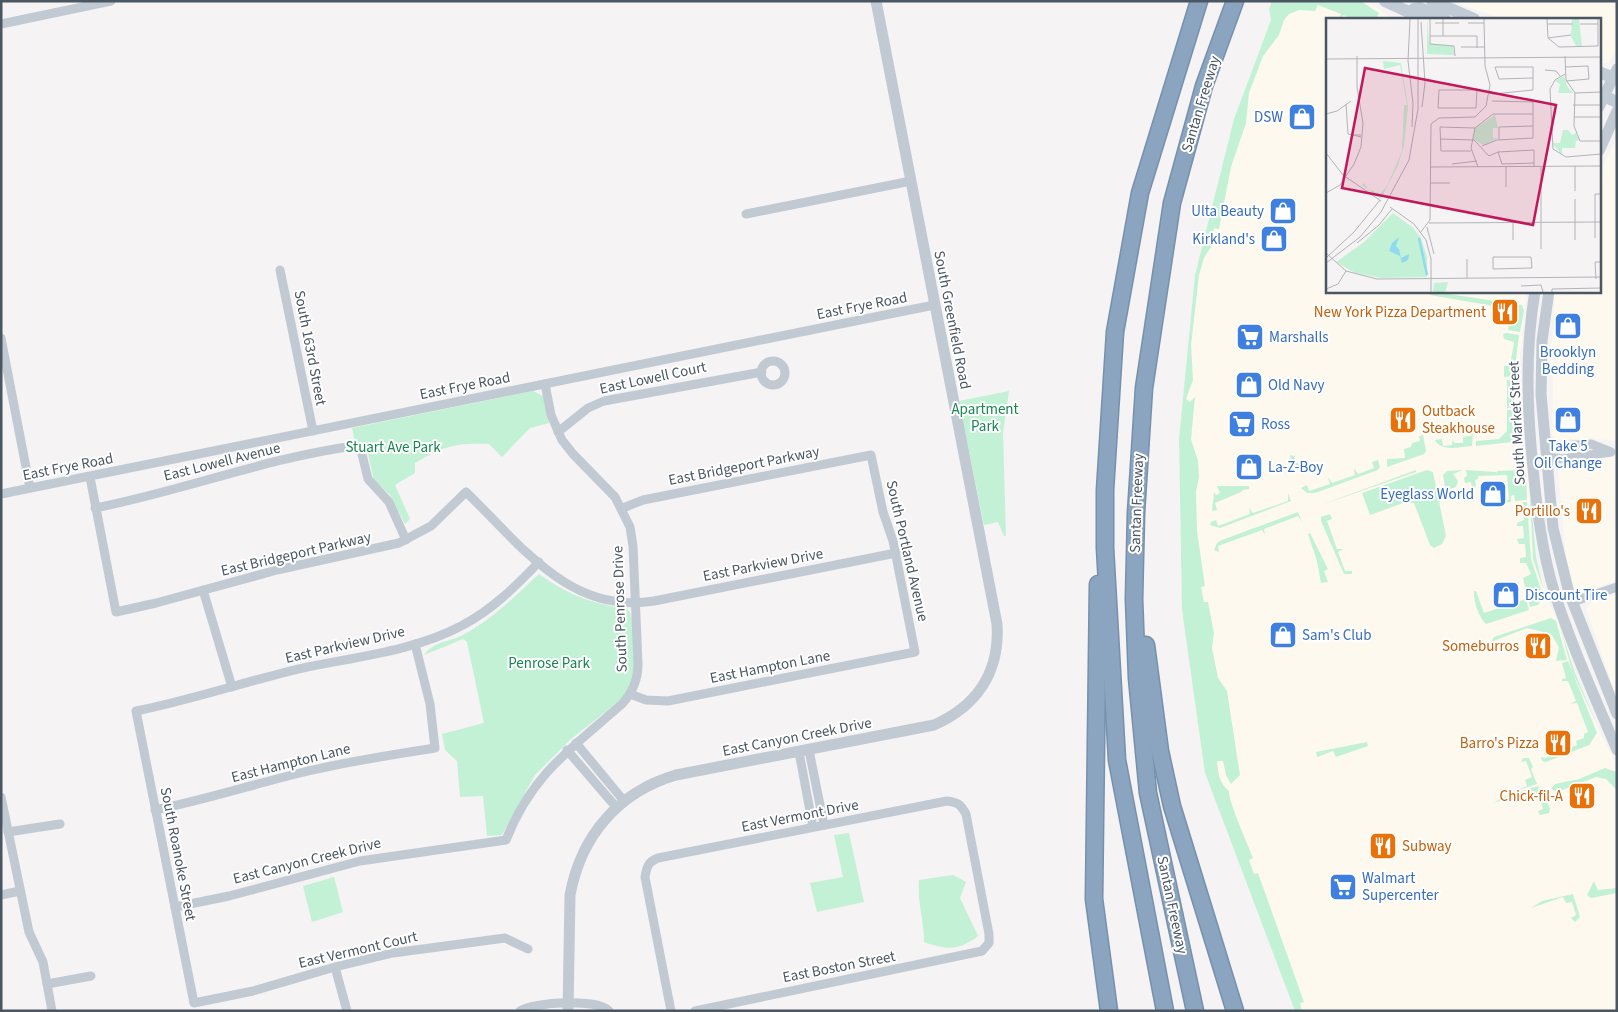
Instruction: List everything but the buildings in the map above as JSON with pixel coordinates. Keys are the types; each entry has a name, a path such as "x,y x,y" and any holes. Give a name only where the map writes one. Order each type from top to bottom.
{"highway":[{"name":"Santan Freeway","path":"1165,1011 1117,760 1105,548 1105,490 1115,332 1140,193 1199,1"},
{"name":"Santan Freeway","path":"1195,1011 1148,793 1137,678 1134,599 1136,513 1144,388 1172,203 1204,86 1235,1"},
{"path":"1136,513 1142,563 1150,682 1160,751 1183,845 1235,1011"},
{"path":"1105,548 1097,594 1094,899 1109,1011"}],"main road":[{"path":"1385,1 1422,18"},
{"path":"1432,1 1472,18"},
{"path":"1407,11 1420,8 1443,18"},
{"path":"1600,72 1615,76"},
{"path":"1601,99 1617,102"}],"street":[{"path":"1,24 111,1"},
{"name":"South Greenfield Road","path":"876,1 997,624 998,639 994,660 988,676 974,700"},
{"path":"1601,99 1615,76"},
{"path":"1600,149 1617,111"},
{"path":"746,214 911,181"},
{"name":"South 163rd Street","path":"280,270 313,431"},
{"name":"South Market Street","path":"1535,292 1529,340 1527,391 1532,463 1541,538 1553,586 1565,622 1617,750"},
{"name":"South Market Street","path":"1549,292 1542,340 1541,372 1545,452 1553,528 1572,602 1617,714"},
{"name":"East Frye Road","path":"1,494 934,305"},
{"path":"1,338 30,488"},
{"name":"East Lowell Court","path":"558,432 600,402 762,372"},
{"name":"South Penrose Drive","path":"506,840 528,795 548,769 567,750 619,707 630,694 638,669 632,540 622,508 611,492 573,454 558,432 545,384"},
{"path":"1545,452 1591,444 1614,452"},
{"name":"East Lowell Avenue","path":"95,508 131,501 230,472 357,447 361,452 370,481 389,502 406,540"},
{"name":"East Bridgeport Parkway","path":"622,508 642,500 872,455"},
{"name":"South Portland Avenue","path":"872,455 883,512 896,553 915,652"},
{"path":"90,477 95,508"},
{"name":"East Bridgeport Parkway","path":"95,508 116,612 406,540 431,526 466,492"},
{"name":"East Parkview Drive","path":"466,492 561,581 587,595 616,602 635,603 896,553"},
{"name":"East Parkview Drive","path":"136,711 180,702 232,686 415,644 447,633 478,616 506,596 539,562"},
{"path":"1572,602 1617,587"},
{"path":"203,590 232,686"},
{"name":"East Hampton Lane","path":"155,810 205,800 328,766 435,748 430,704 415,644"},
{"name":"East Hampton Lane","path":"630,694 646,700 668,701 915,652"},
{"name":"East Canyon Creek Drive","path":"568,1007 570,895 573,882 587,843 620,804 648,785 662,780 934,725 953,715 974,700"},
{"name":"South Roanoke Street","path":"136,711 194,1003"},
{"path":"576,743 620,804"},
{"path":"567,750 620,804"},
{"path":"804,751 824,825"},
{"path":"804,751 813,827"},
{"path":"1,797 29,932 43,962 52,1011"},
{"name":"East Vermont Drive","path":"671,1011 645,877 647,866 658,858 947,801 961,805 966,814 990,934 987,946"},
{"path":"8,832 60,824"},
{"name":"East Canyon Creek Drive","path":"175,907 229,896 360,860 506,840"},
{"path":"1,895 20,891"},
{"name":"East Vermont Court","path":"194,1003 253,991 393,953 505,938 528,949"},
{"name":"East Boston Street","path":"695,1011 977,953 987,946"},
{"path":"336,967 347,1011"},
{"path":"47,984 92,976"},
{"path":"520,1011 534,1004 568,1007 598,1005 606,1007 609,1011"}],"shaded area":[{"path":"1272,1 1367,1 1392,18 1326,18 1326,292 1527,292 1518,378 1521,434 1528,472 1536,557 1546,595 1568,645 1575,673 1600,732 1617,765 1617,1011 1295,1011 1205,773 1182,610 1179,439 1195,275 1234,119 1271,20 1269,9"},
{"path":"1452,1 1617,1 1617,49 1608,63 1600,63 1600,18 1499,18"},
{"path":"1617,136 1617,441 1589,438 1556,440 1552,435 1553,372 1548,372 1554,320 1554,293 1600,292 1600,172"},
{"path":"1617,457 1617,581 1577,593 1574,590 1566,559 1558,470 1566,463"},
{"path":"1617,594 1617,698 1586,610 1590,603"}],"green space":[{"path":"1272,1 1361,1 1379,13 1376,18 1351,18 1343,15 1339,18 1341,14 1318,5 1315,11 1299,10 1289,14 1284,20 1279,35 1263,56 1249,93 1246,123 1231,167 1219,229 1214,228 1213,234 1217,235 1216,239 1204,258 1199,275 1191,345 1193,380 1186,399 1190,402 1195,397 1191,439 1198,461 1199,477 1196,491 1197,531 1205,586 1201,587 1204,602 1208,602 1214,633 1212,648 1218,678 1227,691 1240,775 1231,784 1226,775 1223,761 1217,761 1219,774 1223,785 1229,791 1235,813 1253,858 1249,860 1254,874 1258,873 1304,1002 1300,1003 1302,1011 1295,1011 1205,773 1182,610 1179,439 1195,275 1234,119 1271,20 1269,9"},
{"path":"1428,292 1435,292 1522,305 1524,311 1520,332 1508,330 1511,309 1430,295"},
{"path":"1503,334 1519,335 1514,376 1504,377 1504,366 1510,366 1514,342 1504,339"},
{"path":"1507,380 1514,380 1515,407 1507,408"},
{"name":"Stuart Ave Park","path":"533,391 543,396 549,423 530,428 502,457 489,444 467,444 442,449 415,463 415,473 395,485 410,519 405,524 390,495 374,480 367,450 354,438 352,428"},
{"name":"Apartment Park","path":"1009,391 1003,433 1006,536 1004,536 998,522 984,525 959,401"},
{"path":"1507,410 1515,410 1518,436 1513,442 1476,446 1476,441 1499,439 1507,431"},
{"path":"1471,432 1473,432 1472,446 1446,447 1441,446 1435,440 1442,439 1443,446 1452,445 1453,439 1454,443 1463,443 1463,437 1471,436"},
{"path":"1423,435 1426,451 1424,454 1387,467 1387,459 1405,458 1404,449 1411,447 1412,443 1420,441 1419,436"},
{"path":"1290,455 1295,456 1294,462 1321,471 1312,474 1309,468 1303,471 1302,469 1292,468"},
{"path":"1378,460 1380,467 1378,470 1315,493 1307,493 1301,488 1307,485 1309,491 1330,484 1328,477 1332,483 1355,475 1354,468 1358,474 1374,468 1372,462"},
{"path":"1416,470 1416,472 1318,506"},
{"path":"1427,470 1433,472 1446,536 1442,544 1434,548 1430,545 1414,503 1406,502 1370,515 1362,493"},
{"path":"1463,470 1453,474 1458,481 1456,487 1450,489 1445,487 1443,475 1447,471"},
{"path":"1466,470 1496,472 1496,474 1497,471 1522,470 1526,473 1527,500 1515,501 1514,495 1511,496 1511,502 1499,503 1498,501 1509,500 1507,475 1478,476 1478,479 1475,480 1476,487 1472,488 1471,482 1465,483"},
{"path":"1529,480 1536,557 1544,591 1533,559"},
{"path":"1217,486 1249,486 1249,489 1215,503 1217,510 1212,511 1214,492 1216,495 1220,493"},
{"path":"1288,493 1291,501 1220,528 1210,525 1211,522 1216,520 1218,526 1250,514 1249,508 1253,513 1288,501"},
{"path":"1523,502 1527,502 1531,559 1543,596 1538,605 1530,607 1523,578 1531,574 1526,563 1520,563 1520,558 1526,557 1525,544 1519,544 1517,539 1524,538 1523,526 1517,526 1517,523 1524,520"},
{"path":"1298,512 1302,522 1298,516 1264,529 1265,535 1262,530 1218,546 1219,552 1214,550 1217,543 1222,540"},
{"path":"1330,514 1332,519 1327,521 1337,549 1343,549 1338,552 1345,571 1352,571 1352,574 1344,574 1321,521 1321,517"},
{"path":"1310,533 1328,569 1324,571 1328,582 1321,583 1317,561 1308,534"},
{"name":"Penrose Park","path":"539,574 581,598 628,609 634,627 635,638 632,691 571,739 535,775 502,835 487,836 483,796 460,797 457,761 445,750 442,734 484,723 467,642 463,639 424,655 432,647 461,636 483,623"},
{"path":"1474,591 1476,591 1484,613 1526,599 1529,610 1486,624 1477,609"},
{"path":"1551,618 1556,621 1567,660 1556,661 1559,647 1551,634 1527,628 1491,642 1494,637"},
{"path":"1559,623 1575,673 1598,727 1572,671"},
{"path":"1568,661 1597,733 1589,745 1546,762 1542,761 1541,757 1545,758 1577,745 1576,741 1584,738 1584,734 1588,732 1577,703 1570,704 1576,701 1568,681 1562,681 1562,679 1566,678 1562,663"},
{"path":"1367,742 1368,746 1336,757 1333,751 1317,757 1316,752"},
{"path":"1523,758 1529,758 1537,784 1509,793 1527,786 1525,780 1532,777 1526,761 1521,762"},
{"path":"1605,768 1617,772 1617,790 1606,779 1596,777 1557,792 1551,789 1555,784 1579,779"},
{"path":"1538,786 1540,793 1543,792 1550,809 1549,813 1540,815 1538,811 1543,809 1539,795 1531,798 1528,791 1494,803 1503,797"},
{"path":"849,833 864,902 817,912 810,883 843,877 834,835"},
{"path":"953,875 966,882 960,898 978,936 958,947 939,947 924,942 919,880"},
{"path":"334,877 343,912 312,922 303,886"},
{"path":"1594,881 1598,890 1617,888 1617,893 1591,898 1587,895"},
{"path":"1573,894 1580,917 1575,922 1571,918 1576,915 1572,902 1566,903 1563,897 1531,908 1542,901"}],"place":[{"name":"DSW","path":"1302,117"},
{"name":"Ulta Beauty","path":"1283,211"},
{"name":"Kirkland's","path":"1274,239"},
{"name":"New York Pizza Department","path":"1505,312"},
{"name":"Brooklyn Bedding","path":"1568,326"},
{"name":"Marshalls","path":"1250,337"},
{"name":"Old Navy","path":"1249,385"},
{"name":"Outback Steakhouse","path":"1403,420"},
{"name":"Take 5 Oil Change","path":"1568,420"},
{"name":"Ross","path":"1242,424"},
{"name":"La-Z-Boy","path":"1249,467"},
{"name":"Eyeglass World","path":"1493,494"},
{"name":"Portillo's","path":"1589,511"},
{"name":"Discount Tire","path":"1506,595"},
{"name":"Sam's Club","path":"1283,635"},
{"name":"Someburros","path":"1538,646"},
{"name":"Barro's Pizza","path":"1558,743"},
{"name":"Chick-fil-A","path":"1582,796"},
{"name":"Subway","path":"1383,846"},
{"name":"Walmart Supercenter","path":"1343,887"}]}
